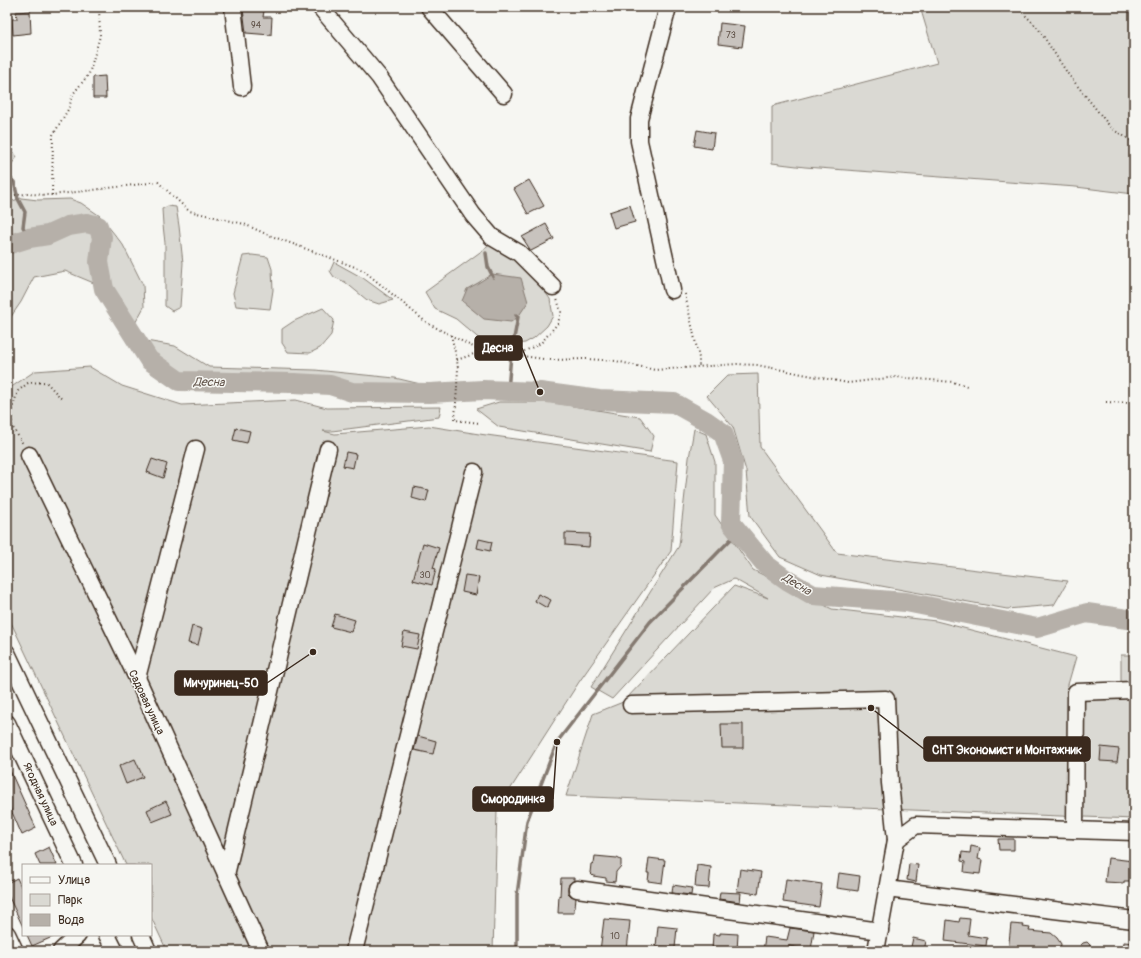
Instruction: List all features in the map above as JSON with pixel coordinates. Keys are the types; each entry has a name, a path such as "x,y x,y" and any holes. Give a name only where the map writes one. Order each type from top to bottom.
{"street":[{"path":"233,7 242,87"},
{"path":"320,7 379,77 473,215 492,237 519,253 552,287"},
{"path":"429,7 504,94"},
{"path":"668,7 639,119 639,141 672,290"},
{"path":"137,678 196,449"},
{"path":"226,875 328,449"},
{"name":"Садовая улица","path":"29,455 137,678 261,951"},
{"path":"354,951 474,472"},
{"path":"7,653 108,864"},
{"path":"1074,830 1076,692 1134,690"},
{"path":"631,705 886,699 890,783 896,840 876,951"},
{"name":"Ягодная улица","path":"7,723 74,864"},
{"path":"896,840 916,825 1134,832"},
{"path":"577,889 880,931"},
{"path":"887,889 1134,920"},
{"path":"7,934 15,951"},
{"path":"61,951 77,936"},
{"path":"108,936 115,951"},
{"path":"141,936 148,951"}],"path":[{"path":"52,195 53,135 69,108 73,94 89,74 100,36 99,7"},
{"path":"1017,7 1038,28 1068,74 1112,129 1134,142"},
{"path":"7,197 24,193 52,195 158,182 189,211 244,224 266,234 363,270 428,323 483,351 552,360 586,359 616,361 655,370 737,364 757,365 848,383 896,377 953,382 967,386"},
{"path":"517,355 541,343 558,323 561,312 552,287"},
{"path":"672,290 684,289 699,358 699,366"},
{"path":"451,335 458,369 455,420 480,423"},
{"path":"457,360 483,351"},
{"path":"18,435 12,426 11,412 18,391 28,383 46,382 61,398"},
{"path":"1106,402 1134,403"},
{"path":"7,428 12,426"}],"green space":[{"path":"920,7 1134,7 1134,194 1076,187 805,167 772,163 772,106 937,63"},
{"path":"7,142 17,157 7,170"},
{"path":"21,198 38,200 70,199 81,203 100,216 123,245 143,285 144,307 133,327 108,289 65,271 34,277 21,302 7,321 7,203"},
{"path":"168,206 176,207 183,263 180,307 172,311 165,306 165,243 162,209"},
{"path":"494,242 531,271 550,299 553,316 547,326 534,338 525,343 495,346 483,342 456,319 435,309 425,292"},
{"path":"252,255 268,257 272,269 273,290 270,309 236,306 233,293 243,256"},
{"path":"334,262 363,278 393,300 379,304 367,300 345,282 334,277 330,271"},
{"path":"323,308 334,320 331,335 320,348 310,353 288,352 282,343 282,329 294,321"},
{"path":"146,341 175,346 209,367 315,370 395,378 429,386 434,397 405,397 329,381 180,378 153,359 146,349"},
{"path":"90,367 122,386 182,405 296,400 327,408 441,407 439,417 323,431 335,434 429,426 678,461 671,551 579,682 497,810 493,951 167,951 152,919 152,864 126,864 7,614 7,390 35,371"},
{"path":"758,374 760,447 837,553 1068,581 1054,605 1007,609 821,575 780,557 750,516 746,471 733,427 707,396 728,375"},
{"path":"499,402 548,402 640,417 654,436 650,452 499,427 476,409"},
{"path":"694,429 706,434 715,462 715,515 753,570 832,609 936,621 1076,657 1067,688 1121,687 1121,655 1134,655 1134,819 566,796 593,714 623,702 734,586 768,598 734,579 714,588 612,699 591,687 679,546 689,458"}],"water":[{"path":"492,274 521,278 528,302 518,317 511,322 484,319 462,301 467,289"}],"building":[{"path":"243,9 264,11 263,17 272,17 271,35 246,33"},
{"path":"30,11 31,33 13,35 12,19 17,19 16,12"},
{"path":"720,23 745,26 742,47 718,44"},
{"path":"105,76 106,98 93,98 93,77"},
{"path":"697,130 714,133 712,149 694,146"},
{"path":"529,180 544,206 528,214 514,189"},
{"path":"630,205 635,222 614,228 609,212"},
{"path":"546,224 554,239 531,251 522,237"},
{"path":"236,428 250,431 247,443 233,440"},
{"path":"346,452 356,454 353,468 343,466"},
{"path":"152,459 167,464 163,478 147,472"},
{"path":"414,487 429,490 426,502 412,498"},
{"path":"565,533 590,534 589,547 565,545"},
{"path":"479,539 492,542 490,551 477,548"},
{"path":"423,543 439,548 433,568 436,569 432,585 413,580"},
{"path":"465,575 479,577 476,595 462,592"},
{"path":"538,594 551,600 547,608 535,601"},
{"path":"335,614 355,620 351,632 331,627"},
{"path":"192,626 202,629 198,645 188,643"},
{"path":"404,632 420,635 417,649 401,646"},
{"path":"721,724 743,724 743,748 722,748"},
{"path":"418,736 436,741 433,754 414,750"},
{"path":"1101,747 1119,749 1117,762 1100,761"},
{"path":"135,759 143,777 126,784 119,766"},
{"path":"7,764 36,828 22,835 7,801"},
{"path":"166,801 172,814 152,822 147,810"},
{"path":"998,839 1014,839 1014,850 999,850"},
{"path":"971,846 980,848 978,859 982,860 980,874 964,872 965,862 961,861 962,852 970,853"},
{"path":"49,847 57,864 40,864 35,854"},
{"path":"595,856 617,858 621,860 621,866 616,872 615,882 606,881 606,878 593,876 590,873 591,864 594,863"},
{"path":"649,858 665,860 662,883 648,881 649,873 647,873"},
{"path":"1108,858 1133,861 1131,881 1124,881 1124,883 1105,882"},
{"path":"909,864 918,865 916,882 907,880"},
{"path":"697,865 711,867 709,888 695,887"},
{"path":"740,869 761,872 758,894 737,891"},
{"path":"839,873 860,876 858,891 837,888"},
{"path":"17,878 22,889 22,925 7,893 7,883"},
{"path":"561,878 574,878 574,880 569,884 568,893 576,898 574,913 558,913"},
{"path":"786,879 822,884 819,907 783,902"},
{"path":"673,885 692,888 691,895 672,893"},
{"path":"720,892 741,893 740,902 719,899"},
{"path":"960,918 970,919 968,935 987,938 986,946 945,941 947,920 959,922"},
{"path":"604,919 630,921 627,951 600,951"},
{"path":"1011,924 1024,925 1023,927 1030,928 1029,931 1051,933 1061,944 1060,951 1008,951"},
{"path":"658,926 677,928 675,948 656,946"},
{"path":"790,928 814,931 811,950 789,946 788,951 763,951 765,937 787,940"},
{"path":"720,933 738,934 737,951 712,950 713,934 720,935"},
{"path":"27,936 55,936 32,946"},
{"path":"913,938 926,941 924,951 910,951"},
{"path":"1087,942 1090,945 1090,951 1075,951 1083,943"},
{"path":"1124,942 1134,943 1134,951 1123,951"}],"waterway":[{"path":"7,175 14,182 18,199 25,212 23,227 29,238"},
{"name":"Десна","path":"7,244 48,235 68,226 87,223 98,226 102,237 99,262 104,289 149,360 179,381 330,385 352,392 430,393 483,390 540,392 599,400 674,403 706,421 723,433 733,461 731,523 765,564 787,580 813,595 906,602 1037,628 1087,613 1134,620"},
{"path":"486,253 488,267 493,277"},
{"path":"508,391 511,354 518,317 516,315"},
{"path":"517,951 517,895 527,821 557,742 650,622 738,532"}],"place":[{"name":"Десна","path":"540,392"},
{"name":"Мичуринец-50","path":"313,652"},
{"name":"СНТ Экономист и Монтажник","path":"871,708"},
{"name":"Смородинка","path":"557,742"}]}
